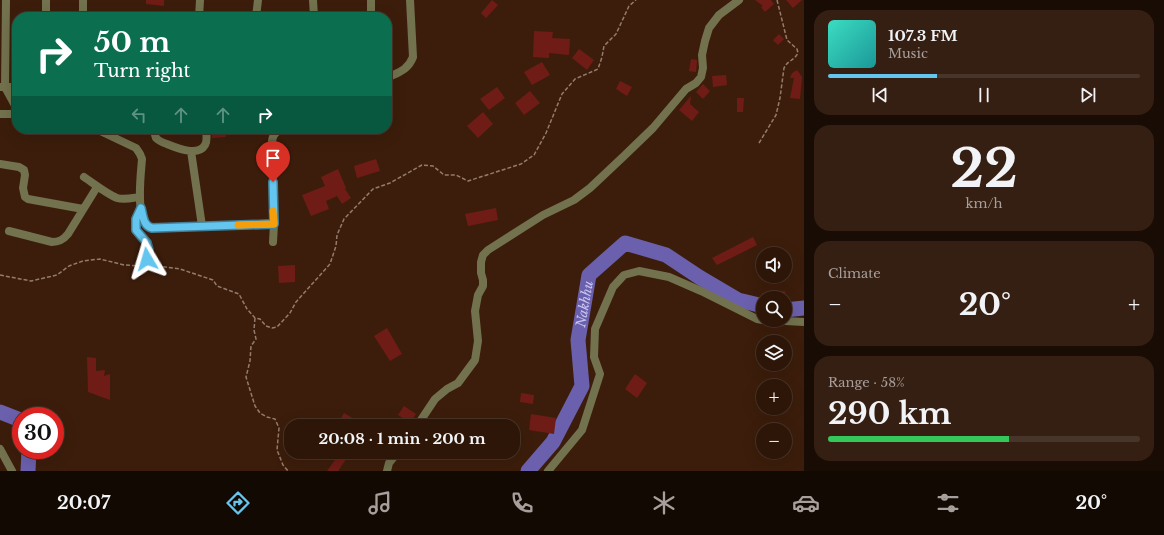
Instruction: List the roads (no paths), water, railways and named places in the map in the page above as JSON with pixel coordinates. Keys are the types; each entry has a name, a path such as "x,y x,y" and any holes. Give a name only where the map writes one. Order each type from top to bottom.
{"street":[{"path":"6,0 2,87 12,102"},
{"path":"46,0 46,12"},
{"path":"83,0 83,12"},
{"path":"198,12 200,0"},
{"path":"257,12 258,0"},
{"path":"313,0 314,12"},
{"path":"371,0 371,12"},
{"path":"392,76 406,69 413,57 410,0"},
{"path":"422,419 435,400 447,389 458,383 475,360 478,341 475,311 478,295 483,286 481,272 483,255 488,250 543,215 574,200 590,188 653,128 686,89 696,83 701,77 703,68 702,55 709,28 719,15 740,0"},
{"path":"0,114 12,114"},
{"path":"107,134 136,148 140,154 142,159 139,197 144,223 148,227 274,224"},
{"path":"155,134 159,141 181,150 191,151 201,149 205,145 206,134"},
{"path":"273,242 272,141 275,134"},
{"path":"191,151 202,226"},
{"path":"0,164 19,167 24,170 25,175 23,188 25,197 28,199 84,209"},
{"path":"84,177 97,187 117,198 128,199 139,197"},
{"path":"9,231 52,242 57,242 65,238 97,187"},
{"path":"141,208 136,219 136,230 147,243 149,250 147,259 150,266"},
{"path":"548,471 582,430 600,374 594,357 595,328 613,287 624,275 639,271 669,277 756,318"},
{"path":"792,321 804,322"},
{"path":"0,450 12,471"},
{"path":"387,471 393,459"}],"waterway":[{"name":"Nakhhu","path":"528,471 553,442 582,386 578,340 589,275 625,243 666,255 738,300 756,304"},
{"name":"Nakhhu","path":"792,309 804,308"},
{"name":"Nakhhu","path":"0,412 12,417"},
{"name":"Nakhhu","path":"28,471 29,459"}]}
